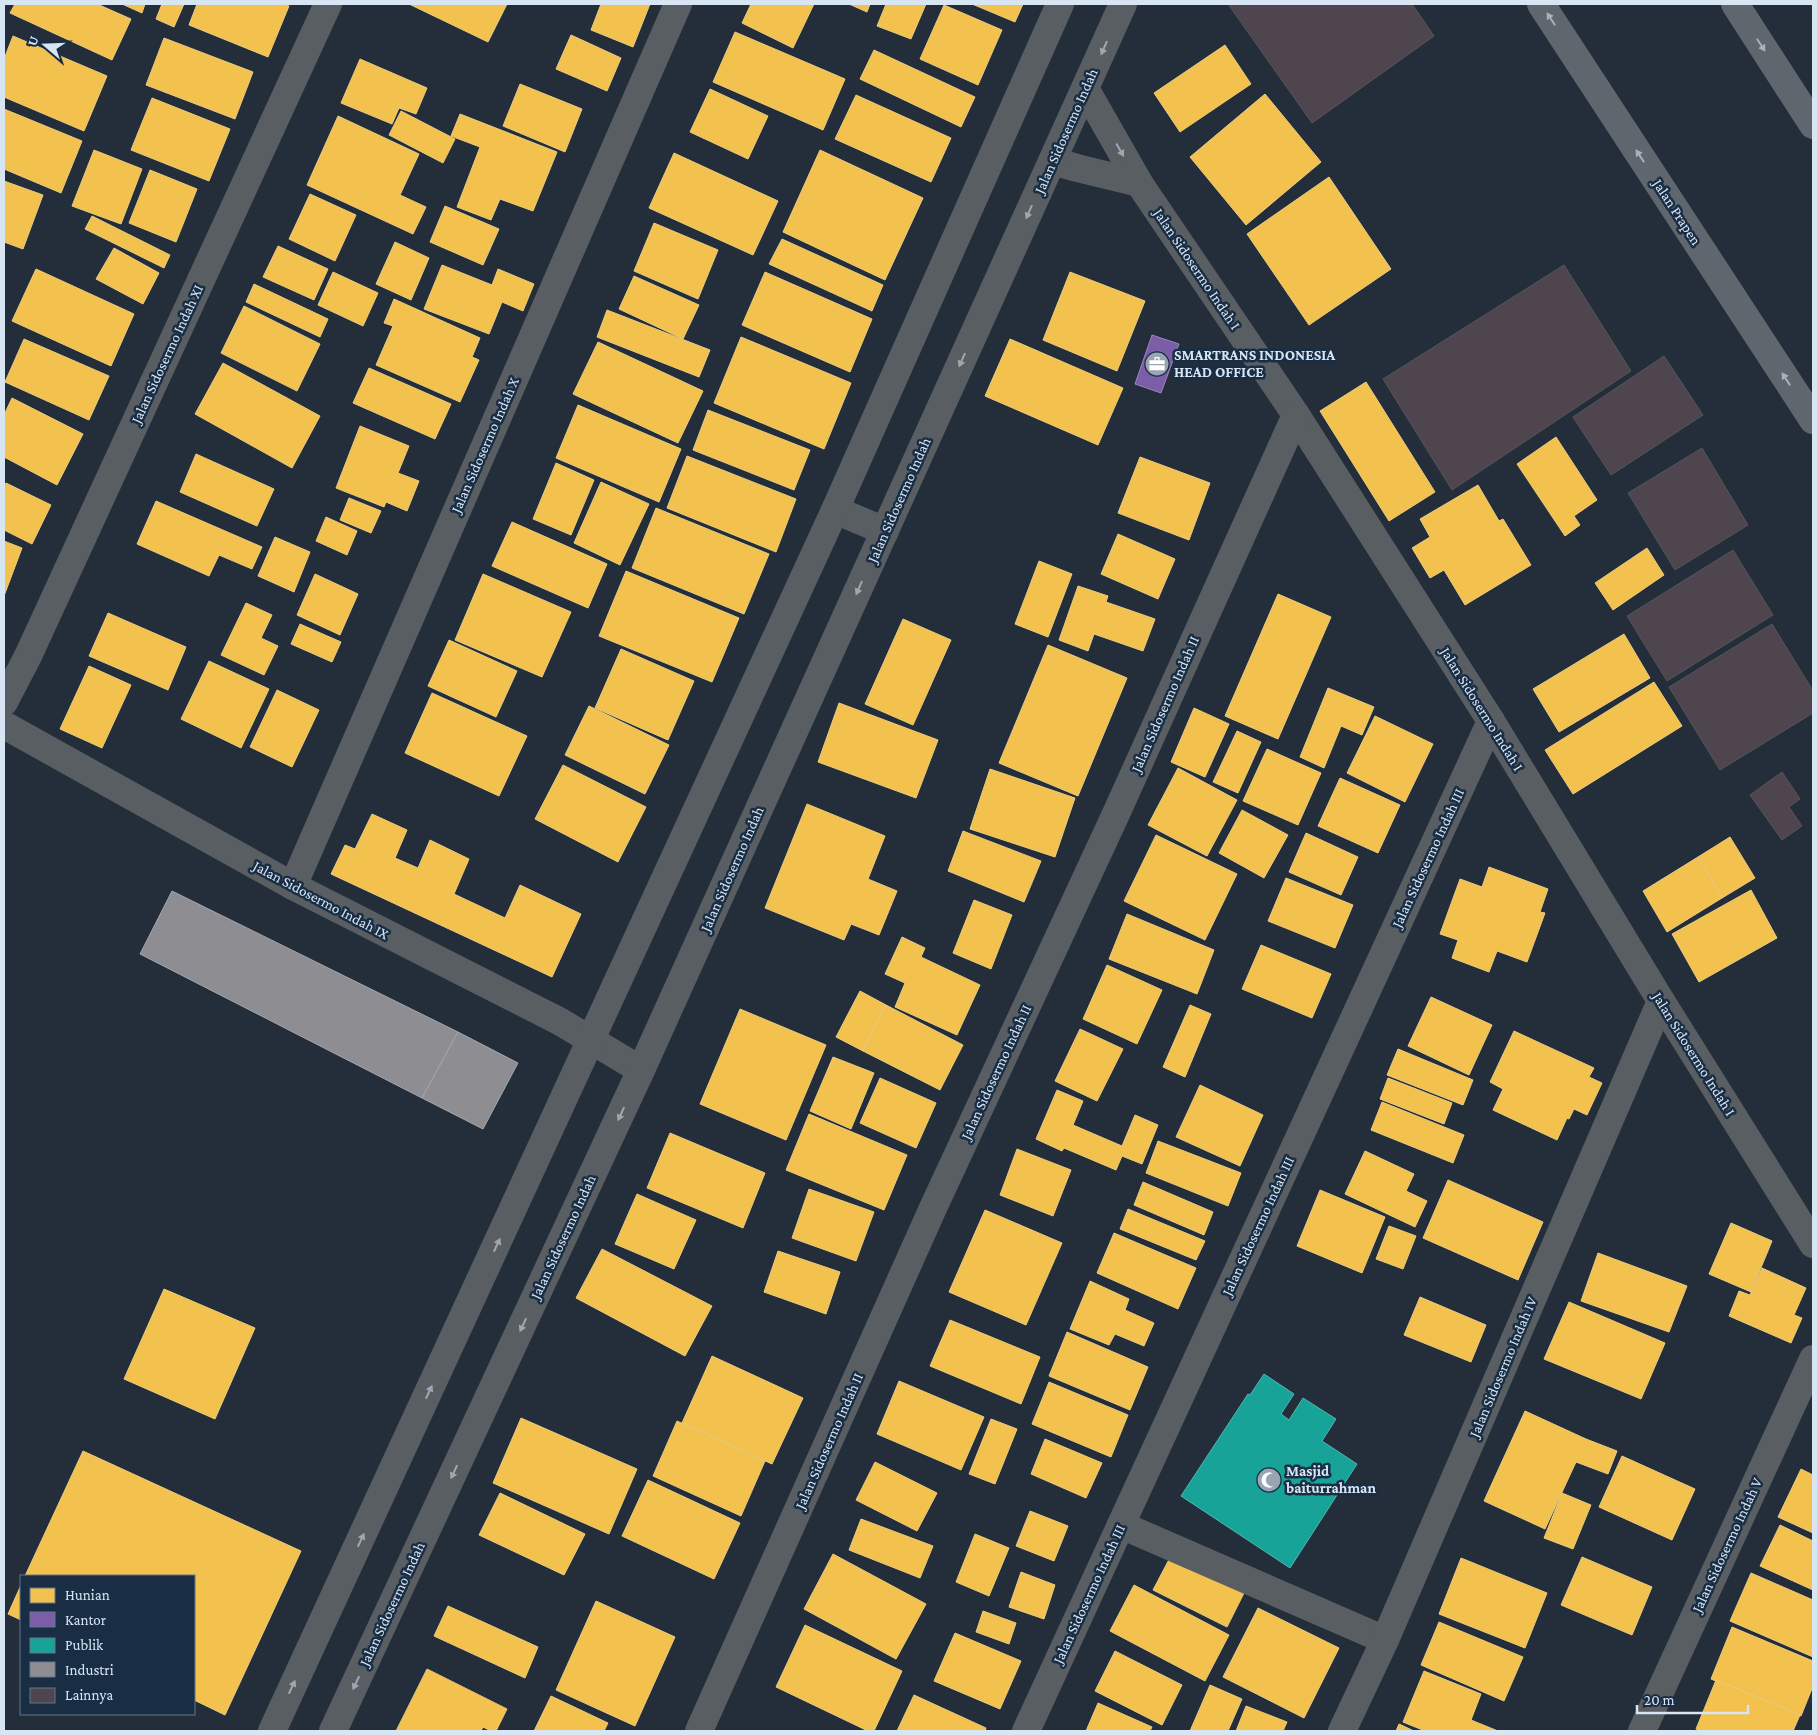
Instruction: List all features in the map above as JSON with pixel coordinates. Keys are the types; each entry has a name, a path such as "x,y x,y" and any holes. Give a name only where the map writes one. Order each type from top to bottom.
{"main road":[{"name":"Jalan Prapen","path":"1541,4 1813,420"},
{"path":"1735,4 1813,125"}],"street":[{"name":"Jalan Sidosermo Indah XI","path":"4,702 32,647 328,4"},
{"name":"Jalan Sidosermo Indah X","path":"293,886 678,4"},
{"path":"272,1731 835,510 1060,4"},
{"name":"Jalan Sidosermo Indah","path":"333,1731 641,1070 1086,90 1123,4"},
{"name":"Jalan Sidosermo Indah I","path":"1086,90 1139,183 1296,415 1491,721 1661,1001 1813,1244"},
{"path":"1053,161 1139,183"},
{"name":"Jalan Sidosermo Indah II","path":"699,1731 933,1208 1119,807 1296,415"},
{"path":"835,510 885,531"},
{"name":"Jalan Sidosermo Indah III","path":"1026,1731 1491,721"},
{"name":"Jalan Sidosermo Indah IX","path":"4,725 293,886 592,1040 641,1070"},
{"name":"Jalan Sidosermo Indah IV","path":"1342,1731 1385,1640 1661,1001"},
{"name":"Jalan Sidosermo Indah V","path":"1642,1731 1813,1359"},
{"path":"1120,1525 1385,1640"}],"building: Hunian":[{"path":"15,4 97,4 131,19 112,60 10,13"},
{"path":"122,4 145,4 142,13"},
{"path":"162,4 184,4 174,27 156,19"},
{"path":"197,4 284,4 289,6 268,57 189,25"},
{"path":"409,4 507,4 488,42"},
{"path":"601,4 650,4 633,47 591,30"},
{"path":"751,4 814,4 793,48 742,23"},
{"path":"849,4 870,4 867,12"},
{"path":"886,4 926,4 911,39 877,26"},
{"path":"972,4 1023,4 1015,22"},
{"path":"944,5 1002,30 978,85 920,59"},
{"path":"735,32 845,79 823,130 713,82"},
{"path":"571,35 621,58 607,91 556,69"},
{"path":"13,36 107,76 84,131 4,97 4,59"},
{"path":"164,38 253,72 235,119 146,85"},
{"path":"1225,45 1251,84 1180,132 1154,93"},
{"path":"874,50 975,97 961,127 860,79"},
{"path":"360,59 427,88 416,114 399,108 392,124 341,103"},
{"path":"520,84 582,109 565,152 503,126"},
{"path":"710,89 768,116 748,159 690,132"},
{"path":"1265,94 1321,162 1246,225 1190,157"},
{"path":"856,95 951,138 931,182 835,139"},
{"path":"152,98 230,129 209,181 131,150"},
{"path":"4,109 82,141 61,193 4,169"},
{"path":"401,111 455,139 443,163 389,135"},
{"path":"460,114 557,152 533,211 500,199 491,220 457,207 480,147 451,136"},
{"path":"338,116 419,154 400,195 426,207 413,234 307,185"},
{"path":"94,150 142,169 121,224 72,206"},
{"path":"820,150 923,198 885,280 783,232"},
{"path":"674,153 778,201 753,255 649,208"},
{"path":"150,170 197,189 176,242 129,223"},
{"path":"1329,177 1391,269 1309,325 1247,234"},
{"path":"4,181 43,195 23,249 4,242"},
{"path":"310,194 356,215 335,261 289,239"},
{"path":"445,206 499,229 483,265 430,242"},
{"path":"92,216 170,255 164,268 85,229"},
{"path":"654,223 718,250 698,299 634,271"},
{"path":"782,239 883,285 872,311 769,264"},
{"path":"395,242 429,258 411,300 376,284"},
{"path":"278,246 328,269 314,300 263,277"},
{"path":"114,248 159,273 143,304 96,279"},
{"path":"442,265 492,285 498,269 534,284 523,311 502,302 489,334 424,309"},
{"path":"36,269 134,314 111,366 12,321"},
{"path":"333,272 378,293 363,326 318,305"},
{"path":"765,272 872,319 850,372 742,325"},
{"path":"1070,272 1145,301 1117,371 1043,340"},
{"path":"634,276 699,305 683,339 619,309"},
{"path":"254,284 328,319 320,337 246,302"},
{"path":"394,299 480,338 472,357 479,360 460,402 376,365 393,326 384,323"},
{"path":"244,306 320,344 297,391 221,353"},
{"path":"607,310 710,350 699,377 597,337"},
{"path":"741,337 851,383 824,449 714,403"},
{"path":"24,339 109,376 89,420 5,382"},
{"path":"1010,339 1123,388 1098,445 985,396"},
{"path":"598,342 703,391 678,443 573,394"},
{"path":"223,363 320,416 292,468 195,414"},
{"path":"369,368 451,404 435,439 353,403"},
{"path":"1366,382 1435,492 1389,521 1320,411"},
{"path":"12,398 83,434 57,485 4,457 4,415"},
{"path":"578,405 681,449 659,502 556,458"},
{"path":"708,410 810,450 794,490 693,450"},
{"path":"360,426 409,446 398,473 419,481 407,511 386,502 384,507 336,488"},
{"path":"1556,437 1597,500 1574,516 1580,525 1565,536 1517,464"},
{"path":"196,454 274,489 257,526 180,492"},
{"path":"687,456 796,499 776,552 667,508"},
{"path":"1140,457 1210,483 1189,540 1118,513"},
{"path":"556,463 594,480 571,535 533,519"},
{"path":"601,482 649,504 620,565 574,543"},
{"path":"6,483 51,505 32,544 4,530 4,487"},
{"path":"1478,485 1499,521 1503,519 1531,565 1465,605 1444,570 1430,578 1412,548 1430,537 1420,519"},
{"path":"349,498 381,511 371,533 340,520"},
{"path":"156,501 262,547 252,569 219,555 209,576 137,544"},
{"path":"656,508 769,554 744,614 632,568"},
{"path":"326,517 357,531 347,555 316,541"},
{"path":"512,522 607,564 588,608 492,566"},
{"path":"1118,534 1175,559 1158,599 1101,574"},
{"path":"275,537 310,552 294,592 258,576"},
{"path":"4,541 22,548 4,596"},
{"path":"1647,548 1664,575 1613,610 1595,583"},
{"path":"1039,561 1072,574 1048,637 1015,624"},
{"path":"626,571 739,618 712,682 599,636"},
{"path":"315,574 358,594 340,635 297,615"},
{"path":"483,574 571,612 542,677 455,640"},
{"path":"1078,586 1108,596 1106,602 1155,619 1143,651 1094,634 1088,651 1059,640"},
{"path":"1278,594 1331,617 1278,739 1225,716"},
{"path":"246,603 272,615 261,638 278,646 264,675 221,655"},
{"path":"108,613 186,647 168,690 89,656"},
{"path":"903,619 951,640 913,725 865,704"},
{"path":"300,624 341,642 332,662 291,644"},
{"path":"1624,634 1650,678 1559,732 1533,689"},
{"path":"449,640 517,671 496,717 428,686"},
{"path":"1048,645 1127,678 1078,796 999,763"},
{"path":"621,649 694,681 668,740 595,708"},
{"path":"209,661 269,689 241,748 181,719"},
{"path":"89,666 131,685 102,748 60,729"},
{"path":"1654,682 1682,726 1573,794 1545,750"},
{"path":"1328,688 1374,707 1362,735 1341,726 1324,768 1300,757"},
{"path":"277,690 319,710 292,767 250,747"},
{"path":"432,693 527,736 499,796 405,753"},
{"path":"839,703 938,740 916,798 818,762"},
{"path":"589,706 669,745 645,794 565,755"},
{"path":"1194,708 1229,724 1205,777 1171,762"},
{"path":"1375,716 1433,744 1405,802 1347,773"},
{"path":"1237,731 1261,742 1238,793 1213,782"},
{"path":"1267,749 1321,773 1298,825 1243,801"},
{"path":"563,765 646,807 618,862 535,819"},
{"path":"1178,768 1237,800 1207,856 1148,825"},
{"path":"990,769 1075,798 1055,857 970,829"},
{"path":"1340,778 1400,805 1378,853 1318,826"},
{"path":"807,804 885,836 868,879 897,891 879,935 851,924 844,940 765,908"},
{"path":"1242,810 1288,835 1264,878 1219,853"},
{"path":"372,814 407,830 395,858 418,868 430,840 469,859 454,894 505,918 520,885 581,914 552,977 331,874 345,845 355,849"},
{"path":"963,831 1041,861 1024,902 948,871"},
{"path":"1306,833 1358,857 1341,895 1289,872"},
{"path":"1156,835 1237,874 1205,940 1124,901"},
{"path":"1730,837 1755,878 1722,898 1698,857"},
{"path":"1698,857 1722,898 1667,932 1643,891"},
{"path":"1489,867 1548,889 1540,912 1545,913 1527,962 1497,951 1489,972 1452,958 1458,940 1440,934 1460,879 1482,887"},
{"path":"1286,878 1353,905 1335,948 1268,921"},
{"path":"1751,890 1777,938 1699,982 1672,934"},
{"path":"974,900 1012,915 991,969 953,953"},
{"path":"1127,914 1214,950 1197,994 1109,959"},
{"path":"902,937 925,948 921,957 980,985 957,1035 895,1007 905,983 885,974"},
{"path":"1261,945 1331,974 1312,1018 1242,989"},
{"path":"1107,965 1162,990 1137,1044 1083,1019"},
{"path":"860,991 886,1005 863,1051 836,1037"},
{"path":"1431,997 1492,1025 1469,1075 1408,1046"},
{"path":"886,1005 963,1045 940,1090 863,1051"},
{"path":"1190,1005 1211,1014 1185,1077 1163,1067"},
{"path":"740,1009 826,1045 786,1140 700,1104"},
{"path":"1080,1029 1123,1049 1097,1101 1055,1081"},
{"path":"1514,1031 1594,1068 1589,1077 1602,1083 1587,1115 1574,1109 1569,1119 1567,1118 1557,1140 1493,1110 1503,1089 1490,1082"},
{"path":"1398,1049 1473,1080 1463,1105 1387,1075"},
{"path":"833,1057 874,1073 851,1129 810,1111"},
{"path":"880,1078 936,1103 916,1148 860,1123"},
{"path":"1388,1078 1452,1103 1444,1124 1380,1099"},
{"path":"1200,1085 1263,1115 1240,1166 1176,1137"},
{"path":"1057,1090 1083,1101 1073,1125 1122,1146 1135,1115 1158,1125 1142,1164 1122,1156 1116,1170 1064,1148 1062,1151 1036,1139"},
{"path":"1382,1102 1464,1135 1453,1163 1371,1130"},
{"path":"809,1114 907,1155 884,1210 786,1170"},
{"path":"670,1133 765,1173 743,1228 647,1188"},
{"path":"1158,1141 1241,1173 1228,1206 1146,1173"},
{"path":"1017,1149 1071,1170 1053,1216 1000,1195"},
{"path":"1365,1151 1414,1174 1406,1191 1427,1201 1415,1227 1345,1194"},
{"path":"1448,1180 1543,1222 1518,1280 1423,1238"},
{"path":"1143,1182 1213,1212 1204,1235 1134,1205"},
{"path":"809,1189 874,1212 856,1261 792,1238"},
{"path":"1320,1190 1385,1217 1362,1273 1297,1246"},
{"path":"637,1194 696,1220 674,1269 615,1244"},
{"path":"1128,1209 1205,1241 1196,1260 1120,1229"},
{"path":"985,1210 1062,1243 1026,1325 949,1292"},
{"path":"1731,1223 1772,1241 1751,1292 1709,1274"},
{"path":"1389,1226 1416,1236 1403,1269 1376,1259"},
{"path":"1114,1233 1196,1268 1178,1309 1097,1273"},
{"path":"602,1249 712,1306 685,1356 576,1298"},
{"path":"778,1251 840,1272 826,1314 764,1292"},
{"path":"1598,1253 1687,1286 1669,1332 1581,1301"},
{"path":"1762,1268 1806,1288 1794,1315 1802,1318 1791,1343 1729,1316 1739,1291 1750,1295"},
{"path":"1090,1281 1129,1299 1125,1310 1154,1323 1144,1346 1115,1334 1109,1345 1070,1329"},
{"path":"164,1289 255,1328 215,1419 124,1379"},
{"path":"1420,1297 1486,1325 1471,1362 1404,1335"},
{"path":"1569,1302 1665,1343 1641,1399 1544,1359"},
{"path":"950,1320 1040,1357 1021,1404 930,1366"},
{"path":"1067,1332 1148,1367 1130,1410 1049,1376"},
{"path":"712,1356 803,1398 772,1464 682,1423"},
{"path":"899,1381 984,1417 961,1470 877,1434"},
{"path":"1049,1382 1128,1415 1111,1457 1032,1424"},
{"path":"1525,1411 1617,1451 1608,1474 1576,1462 1545,1529 1484,1501"},
{"path":"521,1418 637,1469 609,1534 493,1483"},
{"path":"991,1419 1017,1429 995,1484 969,1474"},
{"path":"677,1421 765,1461 741,1516 653,1476"},
{"path":"1045,1439 1102,1463 1086,1498 1031,1474"},
{"path":"83,1451 301,1551 225,1715 195,1700 195,1575 25,1575"},
{"path":"1622,1456 1695,1489 1672,1540 1599,1507"},
{"path":"875,1462 937,1493 917,1531 856,1500"},
{"path":"1801,1469 1813,1475 1813,1533 1778,1517"},
{"path":"648,1480 740,1523 714,1579 622,1536"},
{"path":"500,1493 585,1534 564,1575 479,1535"},
{"path":"1562,1493 1591,1505 1573,1549 1544,1538"},
{"path":"1030,1511 1068,1526 1054,1561 1016,1546"},
{"path":"861,1519 933,1546 920,1578 849,1550"},
{"path":"1780,1525 1813,1541 1813,1590 1760,1566"},
{"path":"975,1534 1009,1548 989,1596 956,1582"},
{"path":"1174,1550 1247,1587 1227,1627 1153,1590"},
{"path":"833,1554 926,1604 896,1659 804,1609"},
{"path":"1582,1557 1652,1587 1632,1635 1561,1605"},
{"path":"1461,1558 1547,1593 1525,1648 1439,1614"},
{"path":"1021,1572 1055,1585 1044,1619 1009,1607"},
{"path":"1751,1573 1813,1600 1813,1657 1730,1621"},
{"path":"1134,1585 1229,1635 1205,1681 1110,1631"},
{"path":"20,1587 20,1620 8,1614"},
{"path":"596,1601 675,1637 635,1726 556,1690"},
{"path":"448,1606 538,1647 525,1678 434,1636"},
{"path":"1258,1608 1339,1648 1304,1718 1223,1677"},
{"path":"983,1611 1016,1623 1009,1644 976,1632"},
{"path":"1439,1622 1523,1657 1504,1701 1421,1665"},
{"path":"805,1625 902,1671 874,1731 868,1731 776,1687"},
{"path":"1732,1627 1813,1661 1813,1686 1801,1716 1711,1679"},
{"path":"955,1633 1021,1661 1000,1709 934,1681"},
{"path":"1115,1651 1182,1685 1162,1725 1095,1691"},
{"path":"427,1669 507,1709 496,1731 483,1727 481,1731 396,1731"},
{"path":"1424,1671 1481,1694 1471,1720 1498,1731 1425,1731 1403,1722"},
{"path":"1716,1680 1800,1715 1793,1731 1702,1731 1696,1729"},
{"path":"1210,1685 1242,1699 1228,1731 1190,1731"},
{"path":"914,1695 986,1728 985,1731 897,1731"},
{"path":"551,1696 608,1723 604,1731 534,1731"},
{"path":"1098,1703 1152,1727 1150,1731 1086,1731"},
{"path":"1246,1706 1287,1722 1283,1731 1236,1731"},
{"path":"1399,1724 1414,1731 1396,1731"}],"building: Kantor":[{"name":"SMARTRANS INDONESIA HEAD OFFICE","path":"1152,335 1179,344 1161,393 1135,384"}],"building: Publik":[{"name":"Masjid baiturrahman","path":"1264,1374 1294,1394 1281,1414 1289,1420 1303,1398 1336,1419 1322,1441 1357,1464 1290,1568 1181,1496 1248,1394 1250,1395"}],"building: Industri":[{"path":"172,891 458,1032 422,1098 140,954"},
{"path":"458,1032 518,1063 483,1129 422,1098"}],"building: Lainnya":[{"path":"1228,4 1412,4 1434,36 1312,123"},
{"path":"1564,265 1631,371 1452,490 1383,379"},
{"path":"1664,356 1703,415 1611,475 1573,417"},
{"path":"1702,448 1748,525 1675,570 1628,493"},
{"path":"1733,550 1773,615 1667,681 1627,616"},
{"path":"1772,624 1813,691 1813,713 1720,770 1669,687"},
{"path":"1782,772 1800,799 1789,807 1802,826 1782,840 1750,795"}],"place":[{"name":"SMARTRANS INDONESIA HEAD OFFICE","path":"1157,364"},
{"name":"Masjid baiturrahman","path":"1269,1480"}]}
